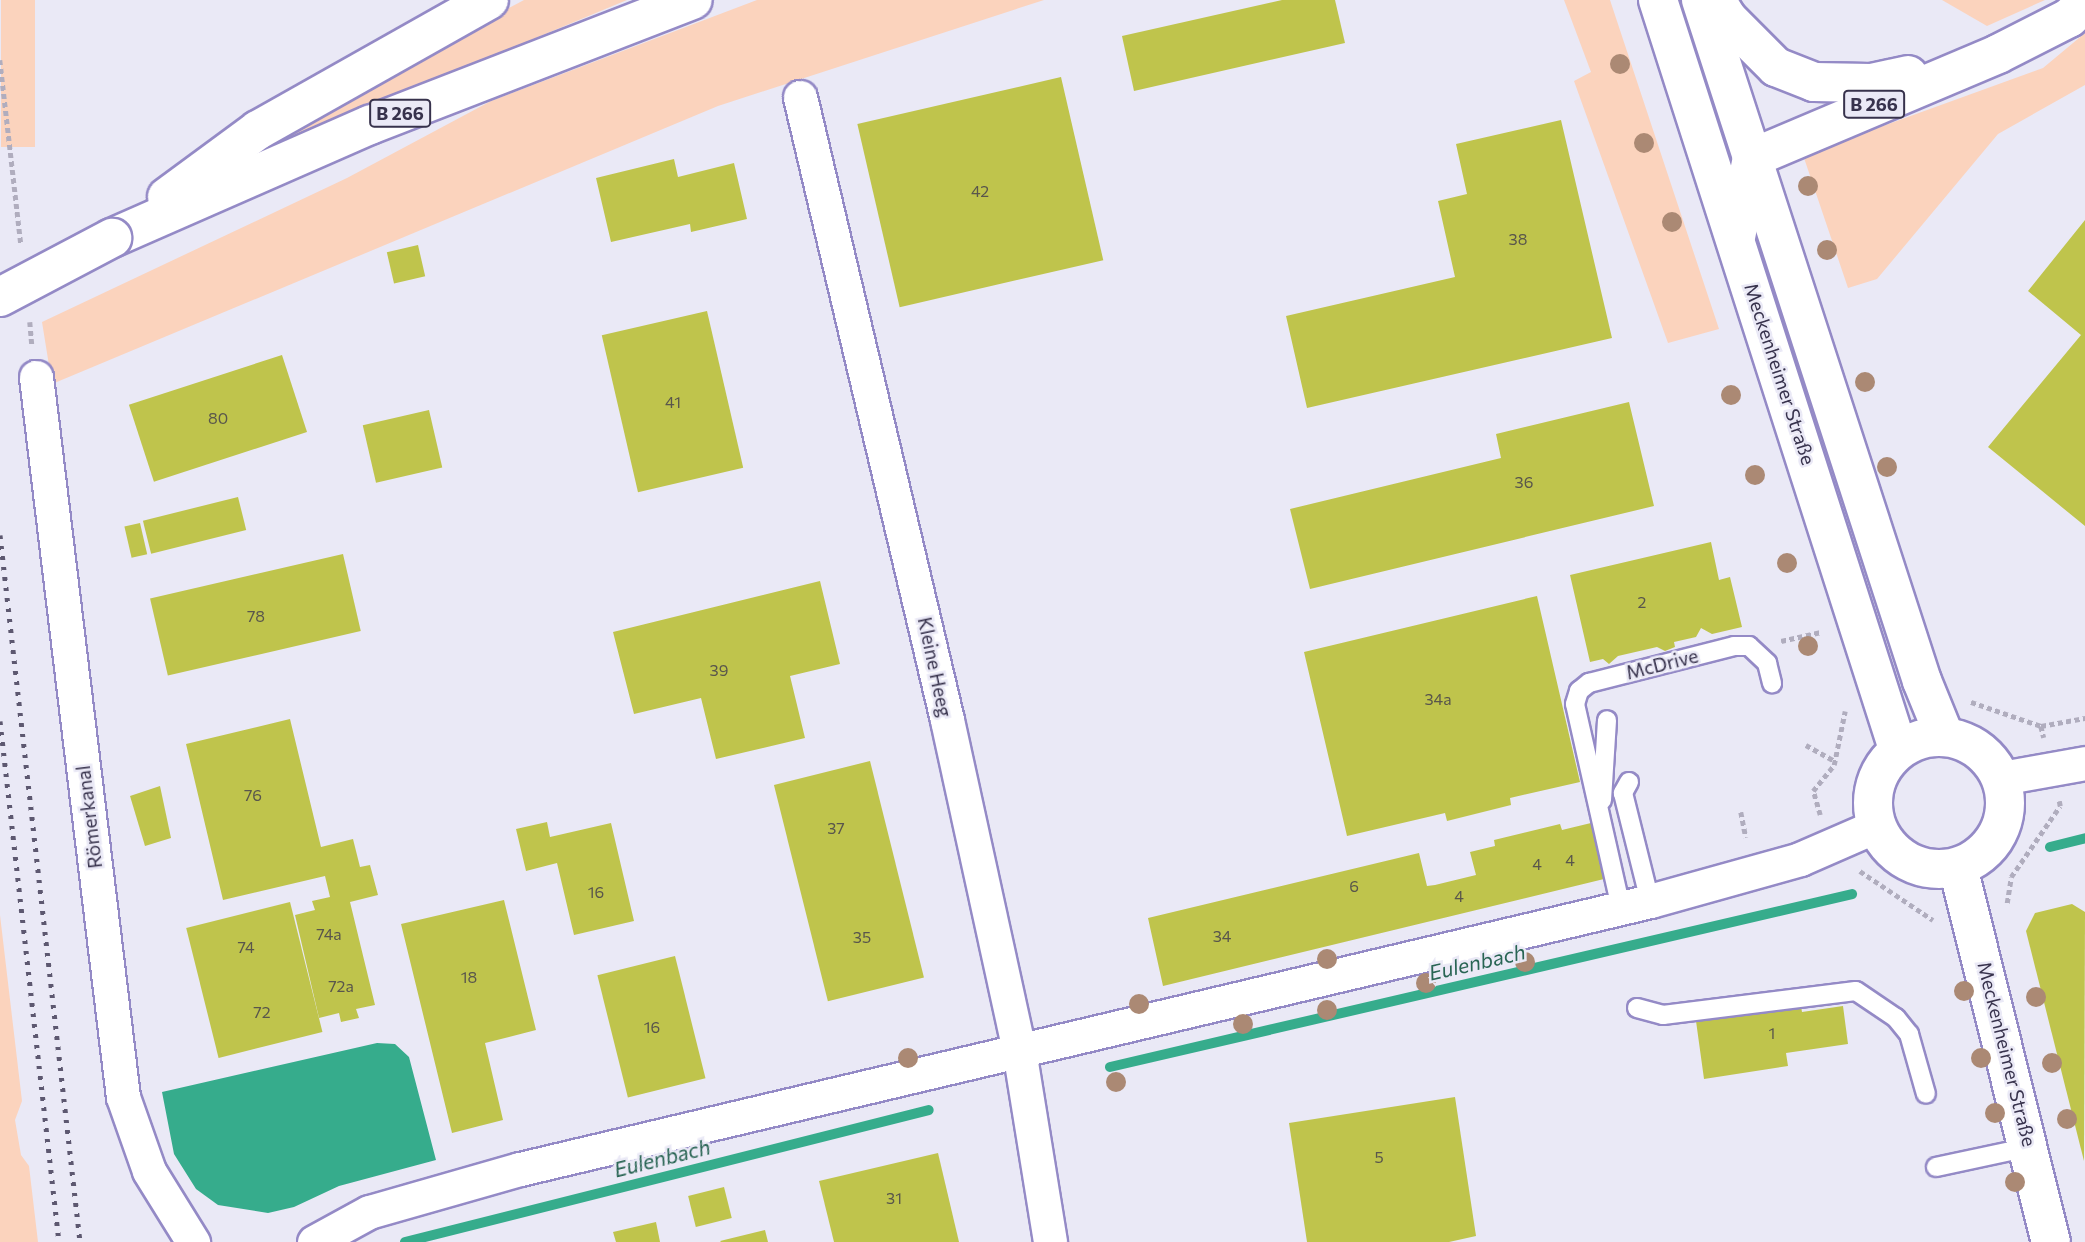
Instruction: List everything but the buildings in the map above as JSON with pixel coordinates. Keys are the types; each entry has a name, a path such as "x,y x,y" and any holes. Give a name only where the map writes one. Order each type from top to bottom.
{"main road":[{"name":"B 266","path":"14,304 112,237 258,130 489,0"},
{"name":"B 266","path":"112,237 370,125 693,0"},
{"name":"Meckenheimer Straße","path":"1658,0 1884,694 1898,749"},
{"name":"Meckenheimer Straße","path":"1701,0 1922,681 1944,735"},
{"name":"B 266","path":"1716,0 1776,67 1814,82 1871,83 1998,54"},
{"name":"B 266","path":"1752,158 1998,54 2069,18 2085,3"},
{"path":"1736,237 1752,158"},
{"path":"1944,735 1962,740 1985,754 2001,778 2005,814 2000,831 1986,851 1958,867 1932,870 1913,865 1890,849 1876,826 1875,783 1879,771 1898,749 1918,738 1944,735"},
{"name":"Meckenheimer Straße","path":"1958,867 1990,907 2029,1147 2051,1242"}],"street":[{"name":"Kleine Heeg","path":"800,97 856,343 910,551 1019,1050 1050,1242"},
{"name":"Römerkanal","path":"36,377 123,1097 149,1171 193,1242"},
{"path":"2001,778 2085,763"},
{"path":"314,1242 369,1212 520,1169 1636,904 1830,847 1876,826"}],"lane":[{"name":"McDrive","path":"1636,904 1601,821 1575,704 1589,683 1734,646 1749,646 1768,663 1772,683"},
{"path":"1601,821 1607,720"},
{"path":"1629,782 1623,793 1636,904"},
{"path":"1637,1008 1663,1014 1856,991 1896,1018 1909,1034 1926,1094"},
{"path":"1936,1167 2029,1147"}],"path":[{"path":"0,60 23,259"},
{"path":"14,304 36,377"},
{"path":"1774,642 1821,632"},
{"path":"1884,694 1845,705 1835,761 1813,791 1837,871 1863,871 1931,921 1990,907 2060,806 2041,726"},
{"path":"1968,701 2041,726 2085,718"},
{"path":"1806,745 1835,761"},
{"path":"1741,812 1749,851"}],"shaded area":[{"path":"1,0 35,0 35,147 1,147"},
{"path":"524,0 627,0 248,158 440,45"},
{"path":"757,0 1044,0 718,106 52,384 42,322 347,178 491,101"},
{"path":"1564,0 1610,0 1719,329 1668,343 1574,81 1591,72"},
{"path":"1942,0 2045,0 1987,26"},
{"path":"2085,33 2085,85 1998,134 1877,279 1848,288 1803,155 2043,68"},
{"path":"0,915 22,1101 15,1120 21,1155 29,1166 38,1242 0,1242"},
{"path":"377,1043 395,1044 409,1057 436,1160 339,1186 294,1207 268,1213 218,1205 196,1189 174,1154 162,1092"}],"waterway":[{"name":"Eulenbach","path":"2050,847 2085,838"},
{"name":"Eulenbach","path":"1110,1067 1852,894"},
{"name":"Eulenbach","path":"405,1242 929,1110"}],"railway":[{"path":"0,535 80,1242"},
{"path":"0,721 59,1242"}]}
